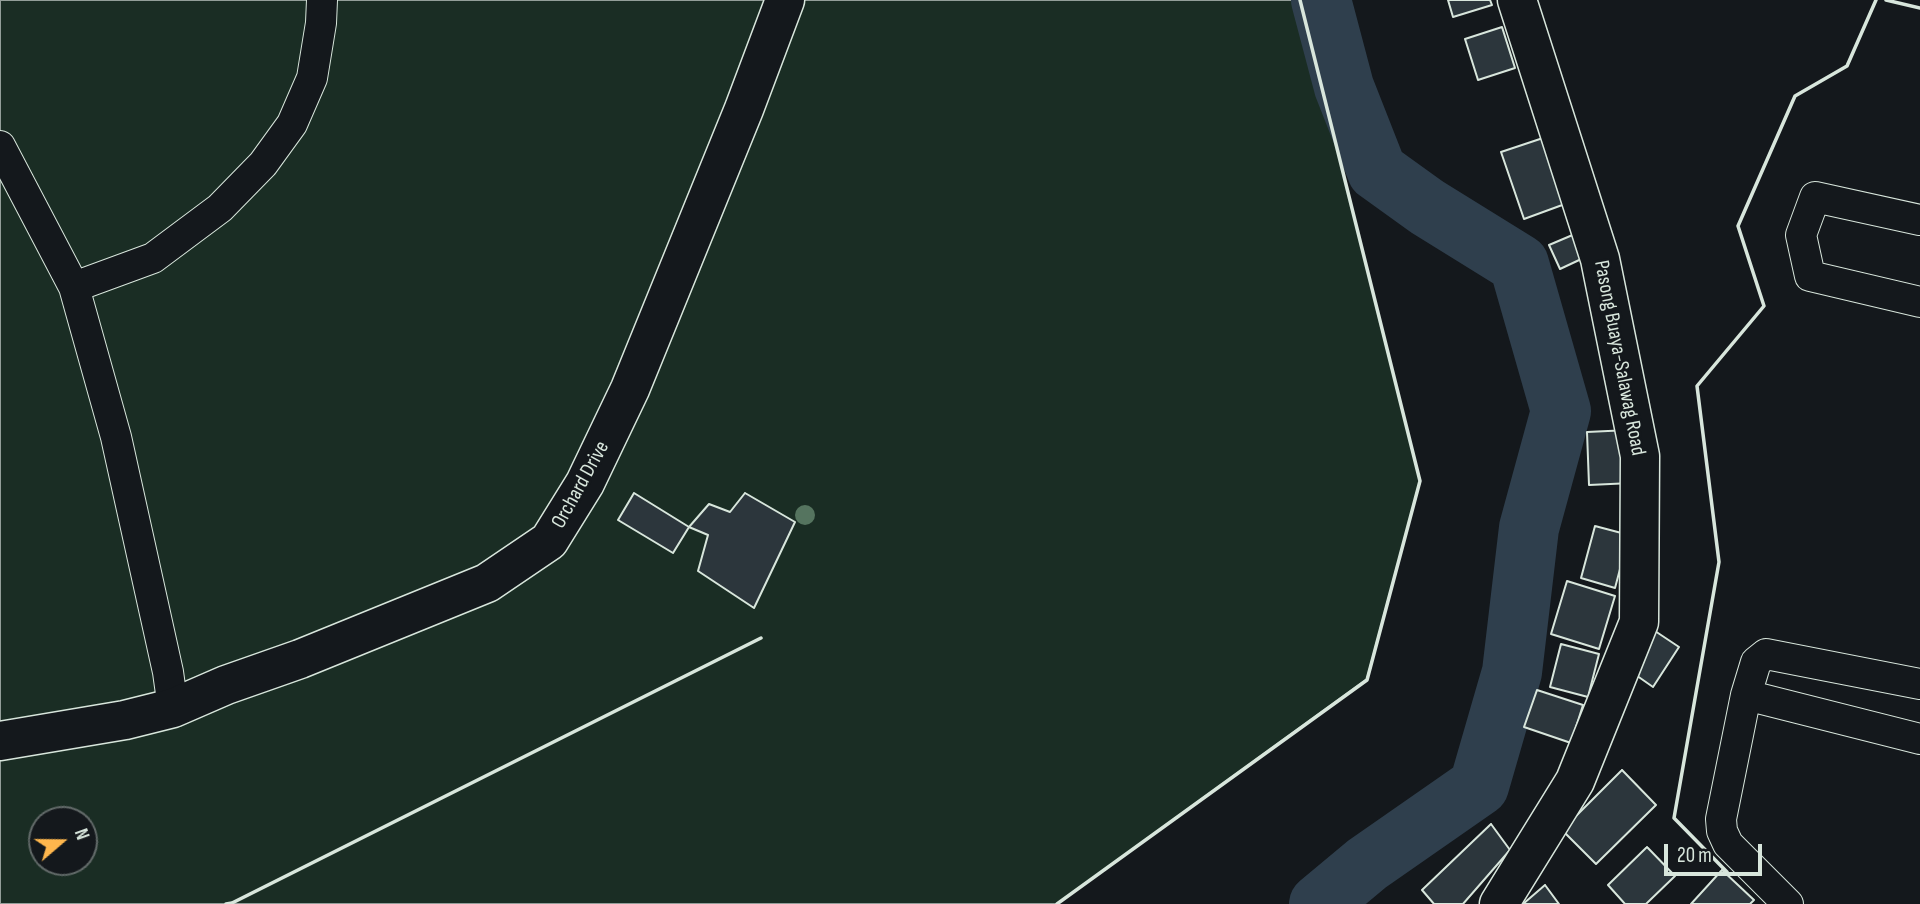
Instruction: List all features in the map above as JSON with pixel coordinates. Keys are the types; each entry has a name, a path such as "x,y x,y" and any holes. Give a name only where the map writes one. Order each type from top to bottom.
{"street":[{"path":"74,287 153,258 220,208 263,164 292,124 312,78 322,0"},
{"name":"Orchard Drive","path":"0,741 125,720 173,708 487,583 549,541 585,483 631,388 744,109 785,0"},
{"name":"Pasong Buaya-Salawag Road","path":"1499,904 1575,781 1639,622 1640,456 1600,259 1517,0"},
{"path":"0,146 74,287 116,437 173,708"},
{"path":"1920,220 1815,197 1801,235 1810,276 1920,302"},
{"path":"1787,904 1728,844 1722,831 1721,819 1746,695 1756,662 1766,654 1920,684"},
{"path":"1746,695 1920,739"},
{"name":"Orchard Drive","path":"0,732 125,720"}],"green space":[{"path":"0,0 1300,0 1420,481 1367,679 1057,904 0,904"}],"building":[{"path":"1448,0 1490,0 1492,5 1453,17"},
{"path":"1502,27 1515,68 1478,80 1465,39"},
{"path":"1543,138 1565,204 1524,219 1501,152"},
{"path":"1582,231 1592,254 1560,269 1549,245"},
{"path":"1629,430 1632,483 1589,485 1587,432"},
{"path":"634,493 689,527 673,553 618,520"},
{"path":"745,493 795,522 754,608 698,571 708,535 689,527 709,504 730,512"},
{"path":"1595,526 1629,535 1615,588 1581,578"},
{"path":"1567,581 1615,596 1599,649 1551,634"},
{"path":"1649,627 1679,647 1653,687 1623,666"},
{"path":"1561,644 1599,654 1588,697 1550,687"},
{"path":"1537,690 1583,705 1571,743 1524,727"},
{"path":"1622,770 1656,805 1596,864 1562,830"},
{"path":"1491,824 1510,850 1463,904 1434,904 1422,890"},
{"path":"1647,847 1675,876 1646,904 1625,904 1608,885"},
{"path":"1722,870 1754,900 1750,904 1691,904"},
{"path":"1545,885 1559,904 1523,904"}],"waterway":[{"path":"1319,904 1367,864 1479,786 1512,672 1529,528 1561,411 1519,264 1427,207 1377,171 1344,87 1321,0"}],"wall":[{"path":"1057,904 1367,680 1420,481 1300,0"},
{"path":"1727,872 1674,818 1719,562 1697,386 1764,306 1738,226 1795,96 1847,66 1876,0"},
{"path":"1886,0 1920,8"},
{"path":"226,904 761,638"}]}
